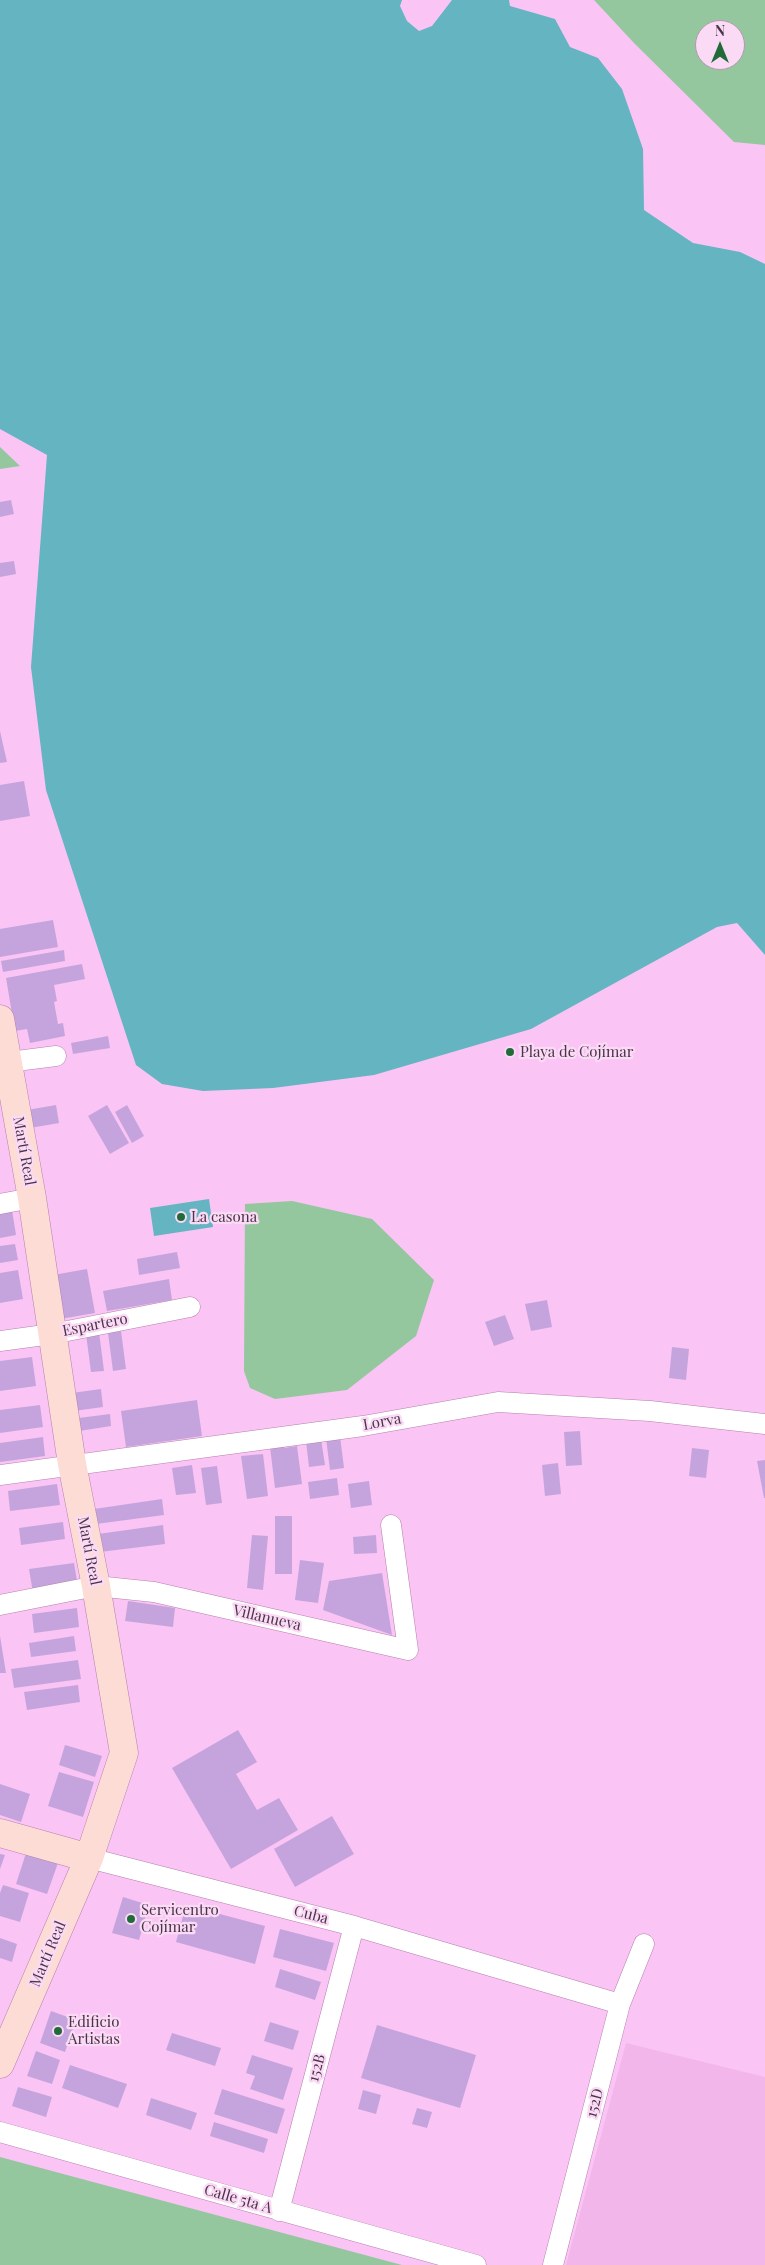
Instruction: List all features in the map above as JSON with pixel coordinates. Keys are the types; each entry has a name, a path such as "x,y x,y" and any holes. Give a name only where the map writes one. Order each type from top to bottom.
{"main road":[{"name":"Martí Real","path":"0,1018 4,1062 32,1198 72,1464 96,1586 124,1753 89,1858 0,2064"},
{"name":"Cuba","path":"0,1833 89,1858"}],"street":[{"path":"4,1062 56,1056"},
{"path":"0,1204 32,1198"},
{"name":"Espartero","path":"0,1341 52,1334 190,1307"},
{"name":"Lorva","path":"0,1475 363,1426 498,1402 650,1411 765,1424"},
{"name":"Villanueva","path":"0,1605 96,1586 154,1592 408,1650 390,1525"},
{"name":"Cuba","path":"89,1858 354,1926 620,2004"},
{"name":"152B","path":"279,2211 354,1926"},
{"name":"152D","path":"553,2265 620,2004 644,1944"},
{"name":"Calle 5ta A","path":"0,2132 476,2265"}],"shaded area":[{"path":"0,0 402,0 400,6 407,21 419,31 432,26 452,0 509,0 510,6 555,19 570,47 598,58 622,89 643,149 644,210 693,243 740,252 765,264 765,955 737,923 717,927 531,1029 374,1075 273,1088 203,1091 162,1084 136,1065 46,790 31,667 47,455 0,429"},
{"path":"594,0 765,0 765,145 734,142 634,43"},
{"path":"0,447 20,466 0,469"},
{"name":"La casona","path":"209,1199 213,1227 154,1236 150,1208"},
{"path":"292,1201 372,1219 434,1280 416,1336 347,1390 275,1399 250,1388 244,1371 245,1204"},
{"path":"626,2043 765,2077 765,2265 566,2265"},
{"path":"0,2157 402,2265 0,2265"}],"building":[{"path":"11,500 14,514 0,517 0,502"},
{"path":"14,561 16,574 0,577 0,563"},
{"path":"0,731 7,762 0,763"},
{"path":"24,781 30,816 0,821 0,785"},
{"path":"53,920 58,947 0,957 0,929"},
{"path":"64,950 65,961 3,972 1,961"},
{"path":"82,964 85,979 54,985 57,1001 54,1002 58,1024 63,1023 65,1036 30,1043 27,1029 15,1031 6,978"},
{"path":"108,1036 110,1048 73,1054 71,1043"},
{"path":"56,1105 59,1123 30,1128 27,1110"},
{"path":"107,1105 129,1143 110,1154 88,1116"},
{"path":"127,1105 144,1136 132,1143 115,1112"},
{"path":"12,1210 16,1235 0,1238 0,1212"},
{"path":"15,1244 18,1260 0,1263 0,1246"},
{"path":"177,1252 180,1268 139,1275 137,1259"},
{"path":"87,1269 95,1313 60,1319 53,1275"},
{"path":"18,1270 23,1299 0,1303 0,1273"},
{"path":"169,1279 172,1300 107,1311 103,1291"},
{"path":"547,1300 552,1327 531,1331 525,1304"},
{"path":"505,1315 514,1339 494,1346 485,1322"},
{"path":"121,1331 126,1369 113,1371 108,1333"},
{"path":"99,1332 104,1371 91,1372 86,1334"},
{"path":"672,1347 689,1349 686,1380 669,1378"},
{"path":"32,1357 36,1386 0,1391 0,1361"},
{"path":"101,1389 103,1407 74,1411 72,1393"},
{"path":"197,1400 202,1436 126,1447 121,1411"},
{"path":"40,1405 43,1427 0,1433 0,1410"},
{"path":"110,1414 111,1426 73,1432 71,1419"},
{"path":"580,1431 582,1465 566,1466 564,1432"},
{"path":"340,1436 344,1468 330,1470 326,1438"},
{"path":"43,1437 45,1456 0,1462 0,1443"},
{"path":"321,1439 325,1465 309,1467 306,1441"},
{"path":"284,1446 284,1448 297,1446 302,1484 275,1488 270,1447"},
{"path":"692,1448 709,1450 706,1478 689,1476"},
{"path":"263,1454 268,1496 247,1499 241,1456"},
{"path":"765,1460 765,1498 764,1498 757,1461"},
{"path":"558,1463 561,1494 545,1496 542,1465"},
{"path":"192,1465 196,1493 176,1495 172,1468"},
{"path":"217,1466 222,1503 206,1505 201,1468"},
{"path":"337,1478 339,1495 310,1499 308,1482"},
{"path":"369,1481 372,1505 351,1508 348,1484"},
{"path":"57,1484 60,1505 10,1511 8,1491"},
{"path":"162,1499 164,1515 96,1524 94,1509"},
{"path":"275,1516 292,1516 292,1574 275,1574"},
{"path":"63,1522 65,1539 21,1545 19,1528"},
{"path":"163,1525 165,1544 100,1552 98,1534"},
{"path":"252,1535 268,1536 263,1590 247,1588"},
{"path":"376,1535 377,1553 354,1554 353,1537"},
{"path":"300,1560 324,1563 318,1603 295,1600"},
{"path":"74,1563 78,1587 33,1593 29,1569"},
{"path":"382,1573 392,1635 323,1610 329,1581"},
{"path":"128,1601 175,1608 173,1627 125,1621"},
{"path":"77,1608 79,1627 34,1633 32,1614"},
{"path":"0,1636 6,1673 0,1673"},
{"path":"74,1636 76,1651 31,1657 29,1643"},
{"path":"78,1660 81,1679 14,1688 11,1669"},
{"path":"78,1685 80,1702 27,1710 24,1692"},
{"path":"238,1730 257,1762 236,1774 257,1810 279,1798 298,1830 231,1869 172,1768"},
{"path":"65,1745 102,1756 95,1777 59,1765"},
{"path":"59,1772 94,1782 83,1817 48,1806"},
{"path":"0,1784 30,1794 21,1822 0,1815"},
{"path":"332,1816 354,1854 295,1887 274,1849"},
{"path":"26,1853 58,1863 47,1894 16,1884"},
{"path":"0,1854 5,1855 0,1869"},
{"path":"3,1885 29,1893 20,1922 0,1916 0,1893"},
{"name":"Servicentro Cojímar","path":"123,1897 149,1905 139,1940 112,1933"},
{"path":"186,1905 265,1926 255,1964 176,1942"},
{"path":"280,1929 334,1943 326,1971 273,1957"},
{"path":"0,1938 17,1944 12,1962 0,1958"},
{"path":"280,1969 321,1982 315,2000 275,1987"},
{"name":"Edificio Artistas","path":"51,2011 76,2020 65,2052 40,2043"},
{"path":"270,2022 299,2031 293,2050 264,2041"},
{"path":"377,2025 476,2055 460,2108 361,2078"},
{"path":"172,2033 221,2048 215,2066 166,2050"},
{"path":"36,2051 60,2060 52,2084 27,2076"},
{"path":"252,2055 293,2068 283,2100 250,2089 255,2076 246,2073"},
{"path":"70,2065 127,2084 118,2108 62,2088"},
{"path":"18,2087 52,2097 46,2117 12,2106"},
{"path":"222,2089 285,2109 277,2134 214,2114"},
{"path":"363,2090 381,2095 376,2114 358,2109"},
{"path":"151,2098 197,2113 191,2130 146,2115"},
{"path":"417,2108 432,2112 427,2128 412,2124"},
{"path":"214,2122 268,2139 264,2153 210,2136"}],"place":[{"name":"Playa de Cojímar","path":"510,1052"},
{"name":"La casona","path":"181,1217"},
{"name":"Servicentro Cojímar","path":"131,1919"},
{"name":"Edificio Artistas","path":"58,2031"}]}
